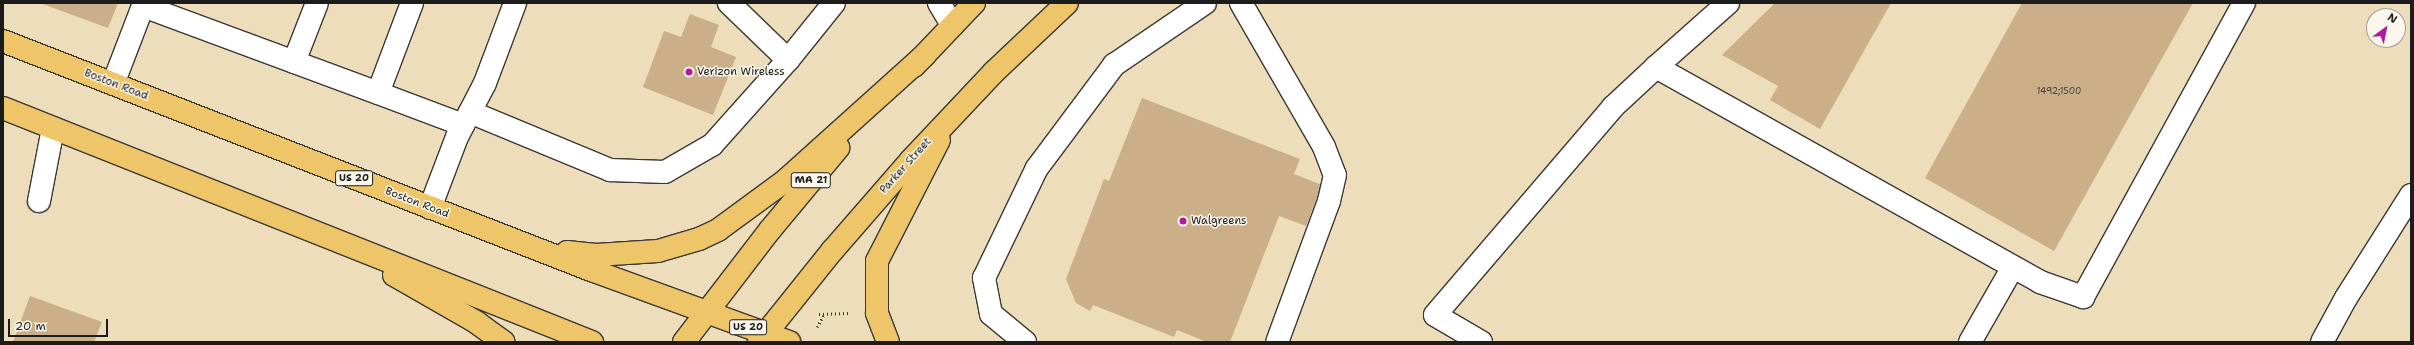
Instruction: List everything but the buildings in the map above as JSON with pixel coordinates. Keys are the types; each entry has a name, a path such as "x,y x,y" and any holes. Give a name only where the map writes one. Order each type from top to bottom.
{"main road":[{"name":"MA 21","path":"684,342 808,183 925,54 974,3"},
{"name":"Parker Street","path":"763,338 832,250 952,115 1067,3"},
{"name":"Boston Road","path":"3,41 430,208 706,312 763,338 789,342"},
{"path":"510,238 539,248 596,255 658,251 699,239 731,222 762,200 925,54"},
{"path":"3,108 592,342"},
{"path":"888,342 877,313 877,261 952,115"},
{"path":"327,236 476,322 504,342"}],"lane":[{"path":"294,62 317,3"},
{"path":"378,93 412,3"},
{"path":"430,208 466,118 485,82 515,3"},
{"path":"729,3 788,60"},
{"path":"113,84 143,6 378,93 466,118 610,170 665,172 712,145 788,60 834,3"},
{"path":"939,3 952,25"},
{"path":"1025,342 991,314 984,278 1037,168 1114,65 1205,3"},
{"path":"1241,3 1324,147 1335,176 1329,201 1276,342"},
{"path":"1481,342 1435,316 1613,107 1728,3"},
{"path":"1656,67 2040,282 2083,297 2244,3"},
{"path":"39,201 52,128"},
{"path":"2322,342 2346,298 2411,195"},
{"path":"1970,342 2013,267"}],"path":[{"path":"813,311 823,316 854,313"},
{"path":"817,327 823,316"}],"place":[{"name":"Verizon Wireless","path":"689,72"},
{"name":"Walgreens","path":"1183,221"}]}
